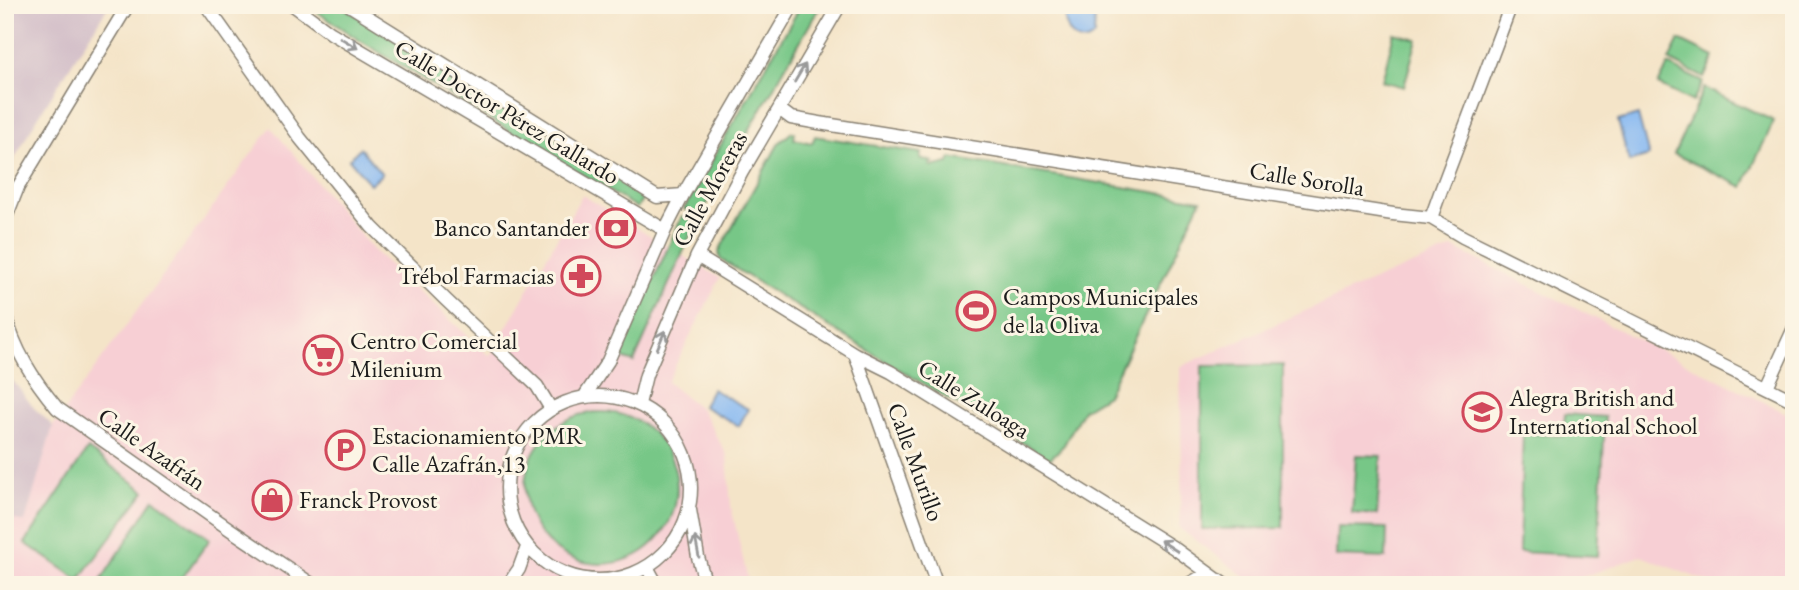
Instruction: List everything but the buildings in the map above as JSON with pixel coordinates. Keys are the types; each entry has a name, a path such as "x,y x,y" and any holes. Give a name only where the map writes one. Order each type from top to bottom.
{"street":[{"path":"5,220 18,187 128,5"},
{"path":"206,5 300,138 372,227 537,386 551,409"},
{"name":"Calle Doctor Pérez Gallardo","path":"293,5 331,33 665,230"},
{"name":"Calle Doctor Pérez Gallardo","path":"349,5 657,197 683,195"},
{"name":"Calle Moreras","path":"583,397 608,360 683,195 793,5"},
{"name":"Calle Moreras","path":"639,404 646,375 697,256 841,5"},
{"path":"1432,218 1511,5"},
{"name":"Calle Sorolla","path":"779,109 791,118 819,123 1432,218 1476,243 1794,401"},
{"name":"Calle Zuloaga","path":"697,256 855,354 891,372 1174,548 1225,585"},
{"name":"Calle Azafrán","path":"5,313 9,331 20,356 57,408 313,585"},
{"path":"1767,387 1794,328"},
{"name":"Calle Murillo","path":"855,354 937,585"},
{"path":"690,509 681,532 667,552 648,567 621,578 594,581 567,575 539,559 527,547 516,529 509,510 506,489 509,468 517,445 532,425 551,409 567,401 602,396 639,404 660,418 677,437 688,459 692,484 690,509 706,585"},
{"path":"508,585 519,569 527,547"},
{"path":"648,567 657,585"},
{"path":"1187,585 1208,573"},
{"path":"556,585 567,575"}],"shaded area":[{"path":"5,5 109,5 36,120 5,176"},
{"path":"271,127 374,251 490,356 582,195 720,278 667,382 701,409 727,455 731,507 749,585 5,585 5,517 25,521 53,426"},
{"name":"Alegra British and International School","path":"1454,248 1794,417 1794,585 1716,585 1641,556 1560,585 1256,585 1179,528 1182,476 1180,367 1372,281"},
{"path":"5,365 13,381 34,408 53,426 25,522 5,517"}],"green space":[{"path":"307,5 340,5 645,196 637,208 359,40"},
{"path":"801,5 821,5 700,216 684,209"},
{"path":"1394,33 1417,39 1404,87 1382,81"},
{"path":"1679,40 1714,57 1704,78 1669,60"},
{"path":"1668,65 1703,82 1693,102 1658,85"},
{"path":"1704,88 1774,121 1743,187 1674,154"},
{"name":"Campos Municipales de la Oliva","path":"795,132 794,139 812,143 815,136 921,153 920,158 933,162 931,167 949,163 951,158 1201,200 1107,395 1083,410 1064,445 1050,459 720,259 719,251 779,143"},
{"path":"682,216 696,223 634,362 619,357"},
{"path":"1283,365 1283,528 1202,529 1202,366"},
{"path":"601,412 630,418 655,434 671,459 677,488 671,517 655,542 630,558 601,564 572,558 547,542 531,517 525,488 531,459 547,434 572,418"},
{"path":"1565,414 1605,417 1598,556 1519,552 1523,433 1563,436"},
{"path":"88,449 145,491 79,580 25,543"},
{"path":"1356,455 1381,456 1377,515 1352,513"},
{"path":"154,499 210,539 177,585 98,585"},
{"path":"1337,527 1387,528 1386,558 1336,556"}],"water":[{"path":"1079,5 1112,5 1106,13 1095,17 1094,36 1083,41 1070,33 1065,21 1065,15 1071,8"},
{"path":"1638,115 1649,156 1629,162 1618,121"},
{"path":"360,148 382,174 370,184 349,159"},
{"path":"712,389 748,409 739,426 703,406"}],"place":[{"name":"Banco Santander","path":"616,228"},
{"name":"Trébol Farmacias","path":"581,276"},
{"name":"Campos Municipales de la Oliva","path":"976,311"},
{"name":"Centro Comercial Milenium","path":"323,355"},
{"name":"Alegra British and International School","path":"1482,412"},
{"name":"Estacionamiento PMR Calle Azafrán,13","path":"345,450"},
{"name":"Franck Provost","path":"272,500"}]}
